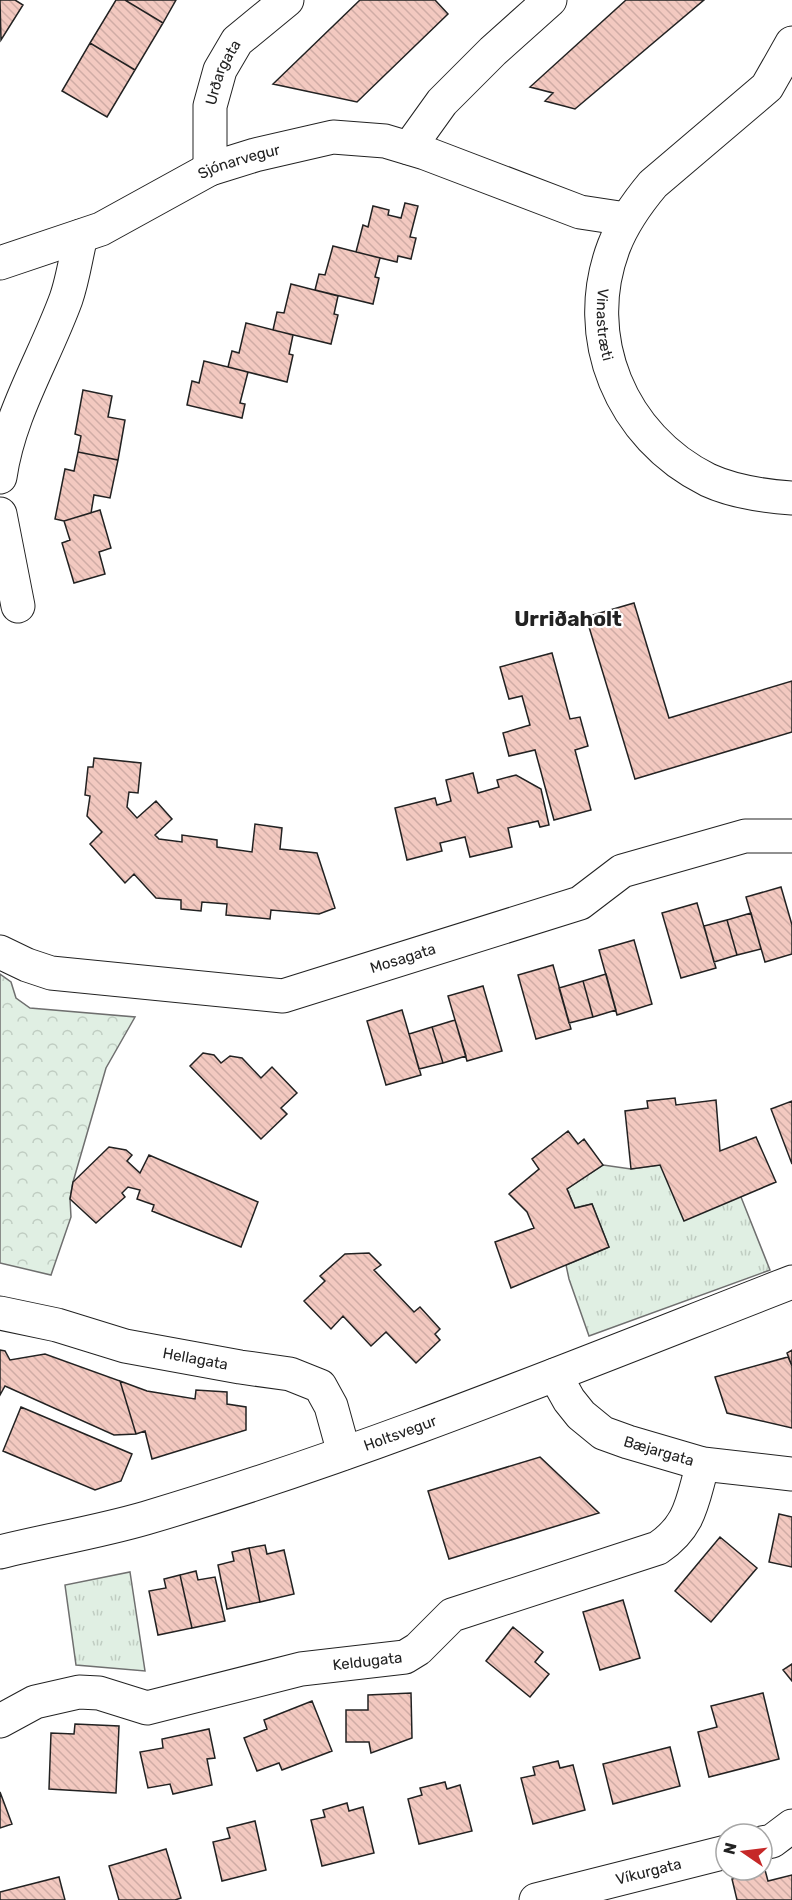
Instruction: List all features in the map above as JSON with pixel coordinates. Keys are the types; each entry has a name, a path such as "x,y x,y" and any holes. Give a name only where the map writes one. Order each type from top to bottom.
{"street":[{"name":"Urðargata","path":"210,169 210,105 220,70 237,41 287,0"},
{"path":"409,148 442,102 550,0"},
{"name":"Vinastræti","path":"792,44 767,87 652,184 638,201 626,219 614,245 606,273 602,301 607,358 616,385 644,431 684,466 710,480 736,490 765,496 792,498"},
{"name":"Sjónarvegur","path":"0,263 101,229 210,169 255,155 333,137 385,141 580,212 626,219"},
{"path":"0,477 8,438 66,298 81,236"},
{"path":"0,514 18,606"},
{"name":"Mosagata","path":"0,952 51,973 283,996 580,903 622,872 745,836 792,836"},
{"name":"Holtsvegur","path":"0,1552 144,1519 344,1454 555,1375 792,1282"},
{"name":"Hellagata","path":"0,1313 57,1324 125,1346 290,1374 320,1386 332,1406 344,1454"},
{"name":"Bæjargata","path":"555,1375 568,1400 581,1416 603,1433 703,1464 792,1474"},
{"name":"Keldugata","path":"0,1721 35,1702 79,1692 99,1693 147,1708 301,1669 405,1657 418,1649 452,1615 658,1548 669,1541 680,1530 688,1514 703,1464"},
{"path":"774,1839 792,1826"},
{"name":"Víkurgata","path":"536,1900 714,1855"}],"green space":[{"path":"0,974 11,982 16,998 30,1008 135,1017 106,1068 73,1182 70,1199 71,1217 51,1275 0,1263"},
{"path":"603,1165 631,1169 660,1165 741,1197 770,1270 589,1336 566,1265 609,1247 592,1204 575,1208 567,1189"},
{"path":"130,1572 145,1671 76,1665 65,1585"}],"building":[{"path":"0,0 15,0 23,5 1,40"},
{"path":"116,0 125,0 163,23 135,70 90,43"},
{"path":"125,0 176,0 163,23"},
{"path":"360,0 435,0 448,14 357,102 273,84"},
{"path":"626,0 704,0 575,109 545,101 553,93 530,87"},
{"path":"90,43 135,70 107,117 62,91"},
{"path":"405,203 418,206 410,237 416,238 411,259 398,256 397,262 356,252 363,225 368,227 373,206 389,210 388,215 401,218"},
{"path":"333,246 380,258 375,277 379,278 373,304 315,290 319,274 325,275"},
{"path":"291,284 338,296 334,314 338,315 331,344 273,330 277,312 284,313"},
{"path":"246,323 293,335 289,354 293,355 287,382 228,367 232,351 239,353"},
{"path":"204,361 248,372 240,403 245,404 242,418 187,405 192,381 199,383"},
{"path":"83,390 112,396 108,417 125,420 118,460 78,452 81,436 75,434"},
{"path":"78,452 118,460 110,498 94,495 91,513 64,521 55,519 65,469 74,471"},
{"path":"100,510 111,548 99,552 105,574 74,583 62,543 70,540 64,521"},
{"path":"634,603 669,718 792,681 792,732 635,779 586,617"},
{"path":"552,653 570,719 580,717 588,746 575,750 591,810 554,820 535,750 509,756 503,733 530,725 522,696 509,699 500,667"},
{"path":"94,758 141,763 138,793 129,792 127,807 137,818 156,801 172,819 155,835 159,839 182,842 182,835 217,840 217,847 252,852 255,824 282,828 280,849 317,853 335,908 319,914 271,910 270,919 226,915 227,904 202,902 201,911 181,909 181,900 156,898 134,874 125,883 90,844 102,832 87,816 90,796 85,795 88,767 93,767"},
{"path":"473,773 478,793 499,787 497,780 516,775 541,789 549,825 540,827 538,821 508,828 512,847 470,857 465,837 440,843 442,851 407,860 395,808 435,798 437,805 451,801 446,780"},
{"path":"781,887 792,925 792,954 765,962 746,897"},
{"path":"697,903 716,968 681,978 662,913"},
{"path":"751,913 761,949 737,955 727,920"},
{"path":"727,920 737,955 714,962 704,926"},
{"path":"634,940 652,1004 617,1015 599,950"},
{"path":"553,965 571,1029 536,1039 518,975"},
{"path":"606,974 616,1010 593,1017 583,981"},
{"path":"583,981 593,1017 569,1023 559,988"},
{"path":"483,986 502,1051 467,1061 448,996"},
{"path":"402,1010 421,1075 386,1085 367,1021"},
{"path":"455,1020 466,1056 443,1063 432,1027"},
{"path":"432,1027 443,1063 419,1069 409,1034"},
{"path":"203,1053 214,1055 221,1063 230,1056 242,1058 261,1078 272,1067 297,1093 281,1108 287,1114 261,1139 190,1066"},
{"path":"675,1098 676,1105 716,1100 720,1151 756,1137 776,1182 684,1221 660,1165 631,1169 625,1111 648,1108 647,1101"},
{"path":"792,1101 792,1164 771,1109"},
{"path":"568,1131 578,1144 584,1139 603,1165 567,1189 575,1208 592,1204 609,1247 511,1288 495,1242 534,1228 527,1212 509,1194 539,1169 532,1159"},
{"path":"109,1147 126,1150 132,1155 127,1161 140,1173 149,1155 258,1202 241,1247 152,1211 154,1205 137,1199 140,1190 128,1187 122,1193 125,1197 96,1223 70,1199 73,1182"},
{"path":"369,1253 381,1265 374,1270 414,1312 420,1307 440,1329 435,1334 440,1340 416,1363 386,1332 371,1346 343,1316 331,1329 304,1301 325,1281 320,1276 345,1254"},
{"path":"0,1350 5,1351 10,1360 45,1354 120,1381 136,1434 114,1435 5,1386 0,1395"},
{"path":"792,1350 792,1366 787,1353"},
{"path":"788,1357 792,1366 792,1428 727,1413 715,1377"},
{"path":"120,1381 147,1391 195,1399 196,1390 227,1392 227,1404 246,1407 246,1430 152,1459 145,1431 136,1434"},
{"path":"21,1407 132,1454 121,1481 95,1490 3,1451"},
{"path":"540,1457 599,1513 449,1559 428,1491"},
{"path":"779,1514 792,1517 792,1567 769,1562"},
{"path":"720,1537 757,1568 711,1622 675,1591"},
{"path":"265,1545 267,1554 284,1550 294,1594 260,1602 249,1548"},
{"path":"249,1548 260,1602 227,1609 218,1565 234,1561 232,1552"},
{"path":"196,1571 198,1580 215,1577 225,1621 192,1628 180,1575"},
{"path":"180,1575 192,1628 158,1635 149,1591 166,1588 164,1579"},
{"path":"623,1600 640,1658 600,1670 583,1612"},
{"path":"513,1627 543,1652 535,1662 549,1674 530,1697 486,1661"},
{"path":"792,1664 792,1681 783,1670"},
{"path":"411,1693 412,1738 371,1753 369,1742 346,1742 346,1710 368,1710 368,1695"},
{"path":"763,1693 779,1759 709,1777 698,1732 717,1727 711,1706"},
{"path":"312,1701 332,1751 282,1770 279,1763 257,1771 244,1738 267,1729 264,1720"},
{"path":"75,1724 119,1726 116,1793 49,1789 51,1733 74,1734"},
{"path":"209,1729 215,1758 207,1759 212,1785 173,1794 170,1784 148,1788 140,1752 163,1748 162,1739"},
{"path":"670,1747 680,1786 613,1804 603,1764"},
{"path":"558,1761 560,1768 573,1765 585,1810 533,1824 521,1778 535,1775 533,1767"},
{"path":"445,1782 447,1789 460,1785 472,1831 419,1844 408,1799 422,1795 420,1788"},
{"path":"0,1792 12,1824 0,1828"},
{"path":"347,1803 349,1811 363,1807 374,1853 322,1866 311,1820 325,1817 323,1810"},
{"path":"255,1821 266,1870 222,1881 213,1842 230,1838 227,1828"},
{"path":"166,1849 181,1898 175,1900 119,1900 109,1866"},
{"path":"792,1875 792,1900 737,1900 733,1882 774,1882 774,1880"},
{"path":"59,1877 65,1900 0,1900 0,1892"}],"district":[{"name":"Urriðaholt","path":"568,618"}]}
